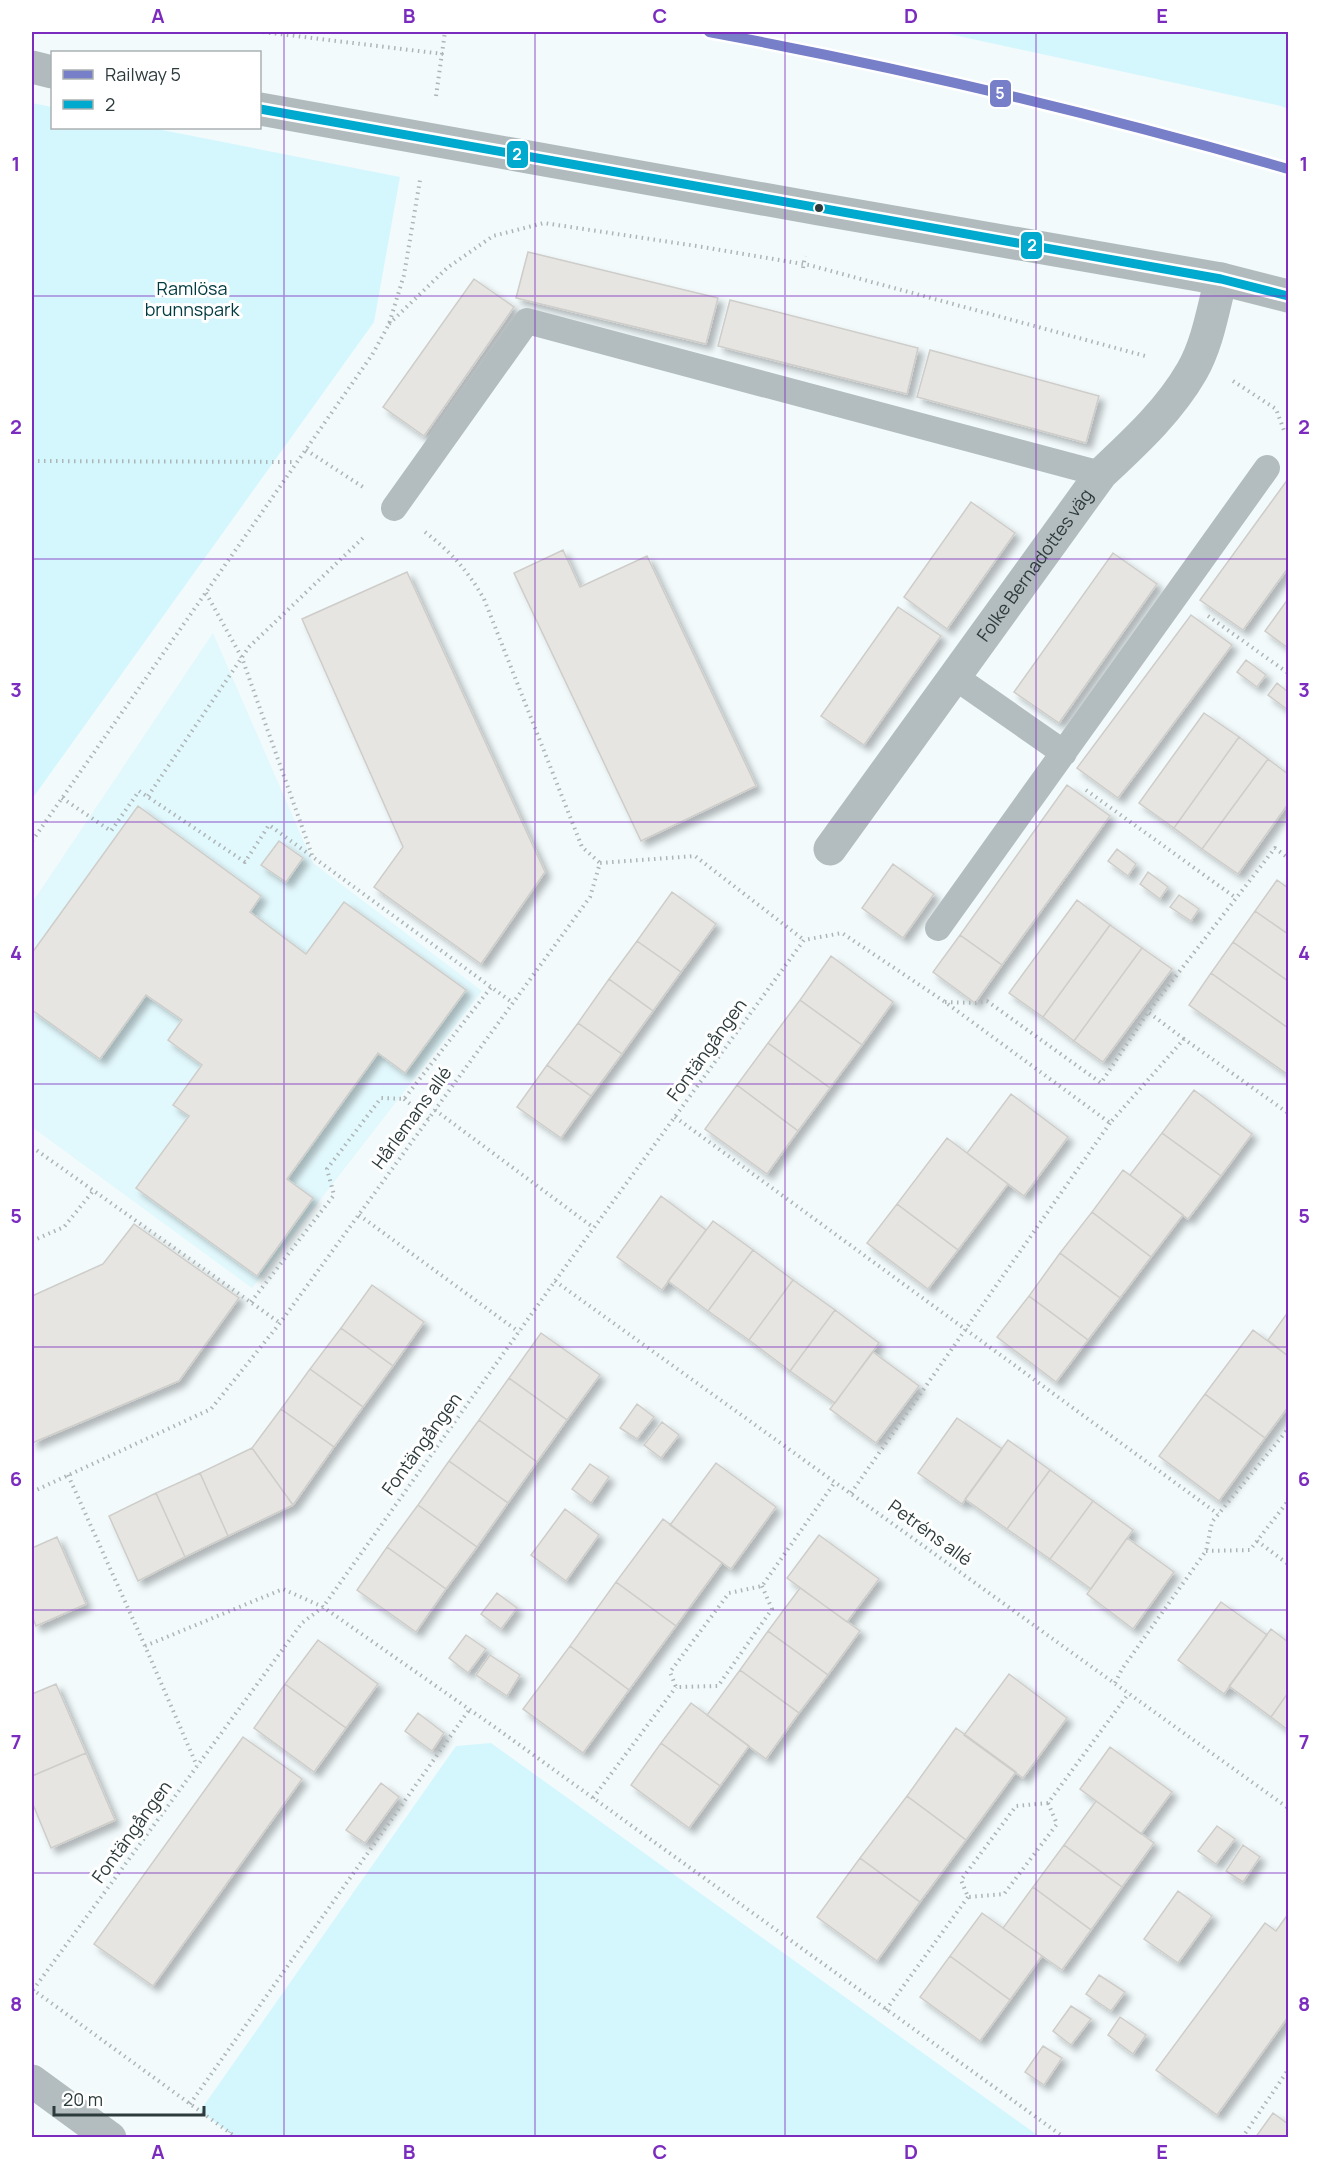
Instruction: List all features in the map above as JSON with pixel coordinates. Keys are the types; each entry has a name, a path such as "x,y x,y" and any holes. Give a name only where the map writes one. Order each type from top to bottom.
{"street":[{"path":"32,67 51,72"},
{"path":"261,109 1221,279 1288,296"},
{"name":"Folke Bernadottes väg","path":"830,849 1101,474 1142,435 1172,401 1193,369 1210,322 1221,279"},
{"path":"32,2081 110,2138"}],"lane":[{"path":"394,508 527,321 1101,474"},
{"path":"938,928 1268,468"},
{"path":"955,678 1059,760"}],"path":[{"path":"263,32 443,54"},
{"path":"435,105 445,32"},
{"path":"32,841 372,355 389,324 404,275 421,176"},
{"path":"389,324 447,268 493,236 544,223 691,245 835,271 1225,376 1276,409 1285,434 1268,468"},
{"path":"803,266 805,256"},
{"path":"306,450 394,508 444,547 469,574 484,599 582,848 600,863 695,856 804,940 842,933 945,1002 1110,1123"},
{"path":"32,460 297,462"},
{"path":"148,796 249,647 394,508"},
{"path":"206,592 242,658 313,856"},
{"path":"1178,594 1288,673"},
{"path":"1059,760 1236,898"},
{"path":"62,798 111,831 139,791 245,862 269,825 513,1003"},
{"path":"945,1002 987,1001 1101,1083 1148,1012 1275,848 1288,858"},
{"name":"Hårlemans allé","path":"32,1491 211,1409 280,1323 590,897 600,863"},
{"name":"Fontängången","path":"32,1990 302,1623 323,1607 555,1281 804,940"},
{"path":"404,1099 492,986"},
{"path":"1148,1012 1288,1113"},
{"path":"851,1493 1110,1123 1184,1039"},
{"path":"251,1302 334,1195 327,1168 381,1098 404,1099 429,1119"},
{"path":"435,1110 594,1228"},
{"path":"675,1117 1218,1514"},
{"path":"32,1147 280,1323"},
{"path":"32,1241 64,1227 93,1191"},
{"path":"358,1215 519,1332"},
{"name":"Petréns allé","path":"555,1281 1288,1808"},
{"path":"1115,1683 1122,1669 1206,1551 1212,1522 1288,1429"},
{"path":"68,1475 146,1646 197,1766"},
{"path":"676,1687 670,1672 729,1593 762,1586 836,1482"},
{"path":"1206,1551 1250,1550 1288,1501"},
{"path":"1257,1542 1288,1564"},
{"path":"676,1687 718,1686 772,1609 762,1586"},
{"path":"146,1646 283,1589 323,1607 593,1798 1065,2138"},
{"path":"593,1798 676,1687"},
{"path":"968,1897 961,1880 1016,1806 1048,1803 1129,1693"},
{"path":"190,2104 469,1710"},
{"path":"886,2010 968,1897 1004,1894 1057,1824 1048,1803"},
{"path":"32,1990 237,2138"},
{"path":"1242,2138 1288,2070"},
{"path":"227,2138 230,2132"}],"shaded area":[{"path":"213,633 313,863 482,991 252,1288 32,1127 32,903"}],"green space":[{"path":"940,32 1288,32 1288,109 1281,106"},
{"name":"Ramlösa brunnspark","path":"32,103 51,107 51,129 157,129 400,177 374,322 32,799"},
{"path":"491,1743 1040,2137 237,2138 200,2111 456,1746"}],"building":[{"path":"528,252 718,298 706,344 516,298"},
{"path":"474,279 514,307 424,436 383,407"},
{"path":"730,300 918,348 907,394 718,346"},
{"path":"930,350 1099,396 1086,443 917,397"},
{"path":"1288,479 1288,568 1243,630 1200,600"},
{"path":"971,502 1015,533 947,629 904,597"},
{"path":"563,550 580,587 647,556 756,786 641,841 514,573"},
{"path":"1113,553 1157,584 1059,723 1014,692"},
{"path":"407,572 545,872 481,964 374,887 403,847 302,619"},
{"path":"1288,599 1288,648 1265,631"},
{"path":"898,607 941,636 864,745 821,716"},
{"path":"1191,615 1232,645 1118,798 1077,768"},
{"path":"1246,660 1266,675 1257,687 1237,672"},
{"path":"1277,683 1288,692 1288,710 1268,695"},
{"path":"1204,713 1239,737 1174,828 1139,803"},
{"path":"1239,737 1268,759 1202,849 1174,828"},
{"path":"1268,759 1288,774 1288,804 1238,874 1202,849"},
{"path":"1067,785 1110,816 1002,965 960,935"},
{"path":"138,806 261,896 250,912 306,954 344,902 466,990 405,1073 378,1053 287,1179 313,1198 257,1276 136,1188 189,1116 173,1105 202,1065 168,1040 182,1020 146,995 100,1059 32,1010 32,953"},
{"path":"279,841 303,858 286,882 261,865"},
{"path":"1117,849 1136,864 1128,876 1108,861"},
{"path":"893,864 934,894 903,938 862,908"},
{"path":"1148,872 1168,887 1160,899 1140,884"},
{"path":"1277,880 1288,888 1288,934 1255,911"},
{"path":"672,892 716,924 681,972 637,941"},
{"path":"1179,895 1199,909 1191,921 1170,907"},
{"path":"1077,900 1110,925 1043,1017 1009,993"},
{"path":"1255,911 1288,934 1288,981 1233,942"},
{"path":"1110,925 1142,948 1074,1041 1043,1017"},
{"path":"960,935 1002,965 975,1003 933,972"},
{"path":"637,941 681,972 653,1011 609,979"},
{"path":"1233,942 1288,981 1288,1028 1211,973"},
{"path":"1142,948 1172,969 1103,1062 1074,1041"},
{"path":"831,956 893,1002 862,1045 800,1000"},
{"path":"1211,973 1288,1028 1287,1074 1189,1005"},
{"path":"609,979 653,1011 622,1054 578,1023"},
{"path":"800,1000 862,1045 830,1088 768,1043"},
{"path":"578,1023 622,1054 591,1096 547,1065"},
{"path":"768,1043 830,1088 798,1131 737,1085"},
{"path":"547,1065 591,1096 561,1138 517,1107"},
{"path":"737,1085 798,1131 767,1174 705,1129"},
{"path":"1194,1090 1252,1134 1221,1176 1162,1133"},
{"path":"1011,1094 1068,1137 1024,1196 967,1153"},
{"path":"1162,1133 1221,1176 1188,1219 1130,1175"},
{"path":"947,1138 1008,1184 958,1250 897,1204"},
{"path":"1123,1170 1183,1215 1151,1257 1092,1212"},
{"path":"661,1196 706,1230 662,1290 617,1257"},
{"path":"897,1204 958,1250 928,1289 867,1243"},
{"path":"1092,1212 1151,1257 1120,1298 1060,1253"},
{"path":"713,1221 753,1250 708,1311 668,1281"},
{"path":"134,1224 239,1298 179,1381 32,1443 32,1296 103,1264"},
{"path":"753,1250 793,1280 749,1340 708,1311"},
{"path":"1060,1253 1120,1298 1088,1340 1029,1296"},
{"path":"793,1280 835,1310 790,1371 749,1340"},
{"path":"372,1285 424,1322 393,1366 341,1328"},
{"path":"1029,1296 1088,1340 1056,1382 997,1337"},
{"path":"835,1310 879,1343 835,1403 790,1371"},
{"path":"1288,1312 1288,1356 1268,1340"},
{"path":"341,1328 393,1366 363,1407 310,1369"},
{"path":"1253,1330 1288,1356 1288,1407 1265,1438 1205,1394"},
{"path":"541,1333 600,1375 567,1420 509,1378"},
{"path":"873,1352 919,1386 876,1443 830,1409"},
{"path":"310,1369 363,1407 334,1447 281,1409"},
{"path":"509,1378 567,1420 537,1462 479,1420"},
{"path":"1205,1394 1265,1438 1219,1501 1159,1456"},
{"path":"637,1404 654,1417 637,1439 620,1428"},
{"path":"281,1409 334,1447 293,1505 252,1448"},
{"path":"957,1418 1002,1449 962,1504 918,1473"},
{"path":"479,1420 537,1462 508,1503 449,1461"},
{"path":"662,1422 679,1435 661,1458 644,1445"},
{"path":"1008,1440 1050,1470 1007,1529 965,1499"},
{"path":"252,1448 293,1505 228,1536 200,1473"},
{"path":"449,1461 508,1503 477,1547 418,1505"},
{"path":"716,1463 776,1507 731,1569 670,1525"},
{"path":"590,1464 609,1477 591,1503 572,1489"},
{"path":"1050,1470 1093,1501 1050,1559 1007,1529"},
{"path":"200,1473 228,1536 185,1557 156,1493"},
{"path":"156,1493 185,1557 138,1581 109,1516"},
{"path":"1093,1501 1133,1530 1091,1589 1050,1559"},
{"path":"418,1505 477,1547 446,1589 387,1547"},
{"path":"565,1509 599,1535 566,1581 531,1555"},
{"path":"663,1519 722,1563 676,1626 616,1582"},
{"path":"819,1535 879,1579 847,1622 787,1578"},
{"path":"57,1537 86,1604 36,1626 32,1616 32,1548"},
{"path":"1127,1538 1174,1572 1133,1629 1087,1594"},
{"path":"387,1547 446,1589 416,1632 357,1590"},
{"path":"616,1582 676,1626 629,1690 570,1646"},
{"path":"800,1588 860,1631 828,1675 768,1631"},
{"path":"497,1593 517,1608 501,1629 481,1614"},
{"path":"1221,1602 1267,1635 1224,1694 1178,1660"},
{"path":"1271,1629 1288,1642 1288,1693 1271,1717 1229,1686"},
{"path":"768,1631 828,1675 799,1713 740,1670"},
{"path":"466,1635 486,1649 468,1673 449,1658"},
{"path":"318,1640 378,1684 346,1728 285,1684"},
{"path":"570,1646 629,1690 583,1753 523,1709"},
{"path":"490,1655 520,1675 507,1696 476,1675"},
{"path":"740,1670 799,1713 766,1759 707,1715"},
{"path":"1009,1674 1067,1718 1023,1778 964,1735"},
{"path":"56,1684 86,1753 32,1776 32,1694"},
{"path":"285,1684 346,1728 314,1772 254,1728"},
{"path":"1288,1693 1288,1730 1271,1717"},
{"path":"691,1703 749,1746 720,1786 661,1743"},
{"path":"418,1713 444,1733 432,1751 405,1731"},
{"path":"956,1728 1016,1772 966,1840 907,1796"},
{"path":"243,1737 302,1779 153,1986 94,1944"},
{"path":"661,1743 720,1786 689,1828 631,1785"},
{"path":"1110,1747 1172,1792 1141,1834 1080,1789"},
{"path":"86,1753 115,1820 51,1848 32,1802 32,1776"},
{"path":"381,1783 399,1797 365,1843 346,1830"},
{"path":"907,1796 966,1840 920,1902 860,1858"},
{"path":"1096,1801 1154,1843 1122,1887 1064,1845"},
{"path":"1217,1826 1235,1839 1216,1864 1198,1851"},
{"path":"1064,1845 1122,1887 1091,1930 1033,1887"},
{"path":"1243,1845 1260,1857 1243,1882 1226,1871"},
{"path":"860,1858 920,1902 877,1961 817,1917"},
{"path":"1033,1887 1091,1930 1062,1970 1003,1928"},
{"path":"1178,1891 1212,1916 1178,1963 1144,1939"},
{"path":"982,1913 1042,1956 1010,2000 950,1956"},
{"path":"1288,1914 1288,2017 1217,2115 1156,2070 1265,1923 1276,1931"},
{"path":"950,1956 1010,2000 980,2041 920,1997"},
{"path":"1099,1975 1125,1992 1111,2011 1086,1994"},
{"path":"1071,2006 1091,2019 1071,2045 1053,2031"},
{"path":"1120,2017 1146,2035 1133,2054 1108,2035"},
{"path":"1043,2046 1062,2058 1044,2085 1025,2072"},
{"path":"1273,2113 1288,2124 1288,2138 1255,2138"}],"rail line":[{"name":"5","path":"709,32 1000,93 1144,129 1288,169"}],"transit line":[{"name":"2","path":"261,109 1221,279 1288,296"}]}
